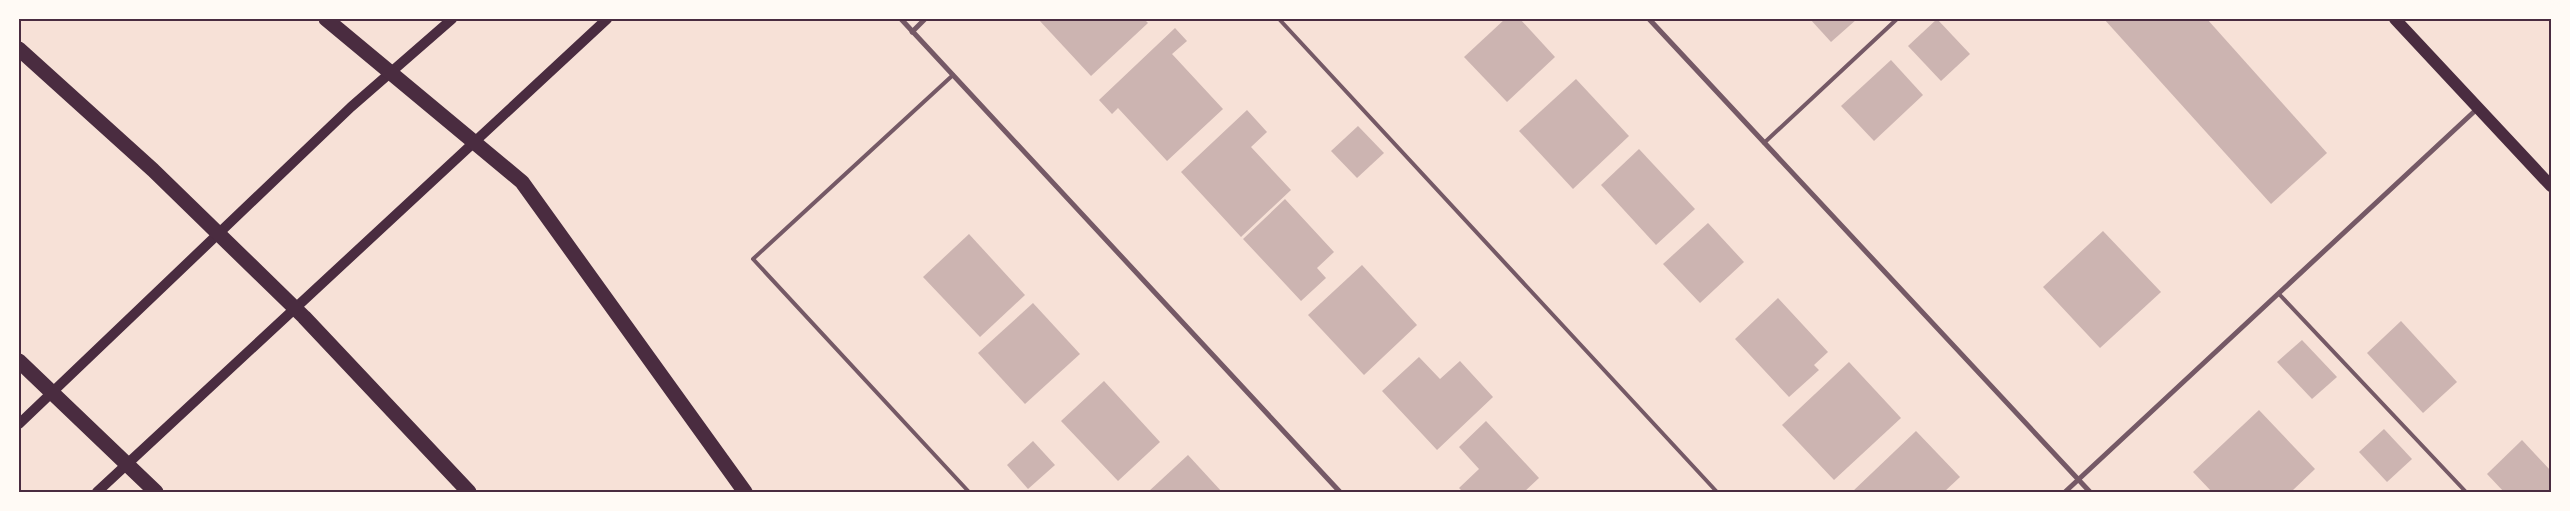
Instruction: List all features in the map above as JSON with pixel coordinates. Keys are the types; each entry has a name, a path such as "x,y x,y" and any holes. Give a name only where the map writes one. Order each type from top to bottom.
{"highway":[{"path":"326,19 522,182 745,492"},
{"path":"19,49 153,170 304,317 469,492"},
{"path":"19,361 156,492"}],"main road":[{"path":"19,424 351,107 452,19"},
{"path":"97,492 607,19"},
{"path":"2395,19 2551,186"}],"street":[{"path":"901,19 1340,492"},
{"path":"912,32 925,19"},
{"path":"1649,19 2090,492"},
{"path":"2065,492 2478,108"}],"lane":[{"path":"1280,19 1717,492"},
{"path":"1764,143 1897,19"},
{"path":"953,75 753,259 969,492"},
{"path":"2279,294 2466,492"}],"building":[{"path":"1144,19 1148,23 1091,76 1039,20"},
{"path":"1505,19 1520,19 1555,57 1507,102 1464,57"},
{"path":"1810,19 1857,19 1831,42"},
{"path":"1937,19 1970,54 1941,81 1908,46"},
{"path":"2104,19 2207,19 2327,153 2271,204"},
{"path":"1175,28 1187,41 1172,54 1223,109 1167,161 1118,108 1112,114 1099,100"},
{"path":"1891,60 1923,95 1874,141 1841,106"},
{"path":"1576,79 1629,136 1573,189 1519,131"},
{"path":"1247,110 1267,132 1251,147 1291,190 1241,237 1181,172"},
{"path":"1358,126 1384,153 1357,178 1331,151"},
{"path":"1639,149 1695,209 1656,245 1601,185"},
{"path":"1285,199 1334,252 1317,268 1326,278 1301,301 1243,239"},
{"path":"1708,223 1744,262 1700,303 1663,264"},
{"path":"2103,231 2161,292 2100,348 2043,287"},
{"path":"969,234 1025,295 980,337 923,277"},
{"path":"1362,265 1417,325 1364,375 1308,315"},
{"path":"1778,298 1828,352 1814,365 1819,370 1789,397 1735,339"},
{"path":"1033,303 1080,354 1025,404 978,353"},
{"path":"2401,321 2457,382 2423,413 2367,353"},
{"path":"2302,340 2337,377 2312,399 2277,362"},
{"path":"1419,357 1440,379 1460,361 1493,397 1437,450 1382,391"},
{"path":"1849,362 1901,418 1834,480 1782,425"},
{"path":"1104,381 1160,442 1118,481 1061,421"},
{"path":"2259,410 2315,469 2291,492 2212,492 2193,472"},
{"path":"1486,421 1539,478 1524,492 1463,492 1459,488 1479,469 1459,447"},
{"path":"2384,429 2412,459 2387,482 2359,452"},
{"path":"1916,431 1960,477 1944,492 1852,492"},
{"path":"2522,440 2551,471 2551,492 2504,492 2487,474"},
{"path":"1033,441 1055,465 1028,489 1007,465"},
{"path":"1188,455 1222,492 1148,492"}]}
